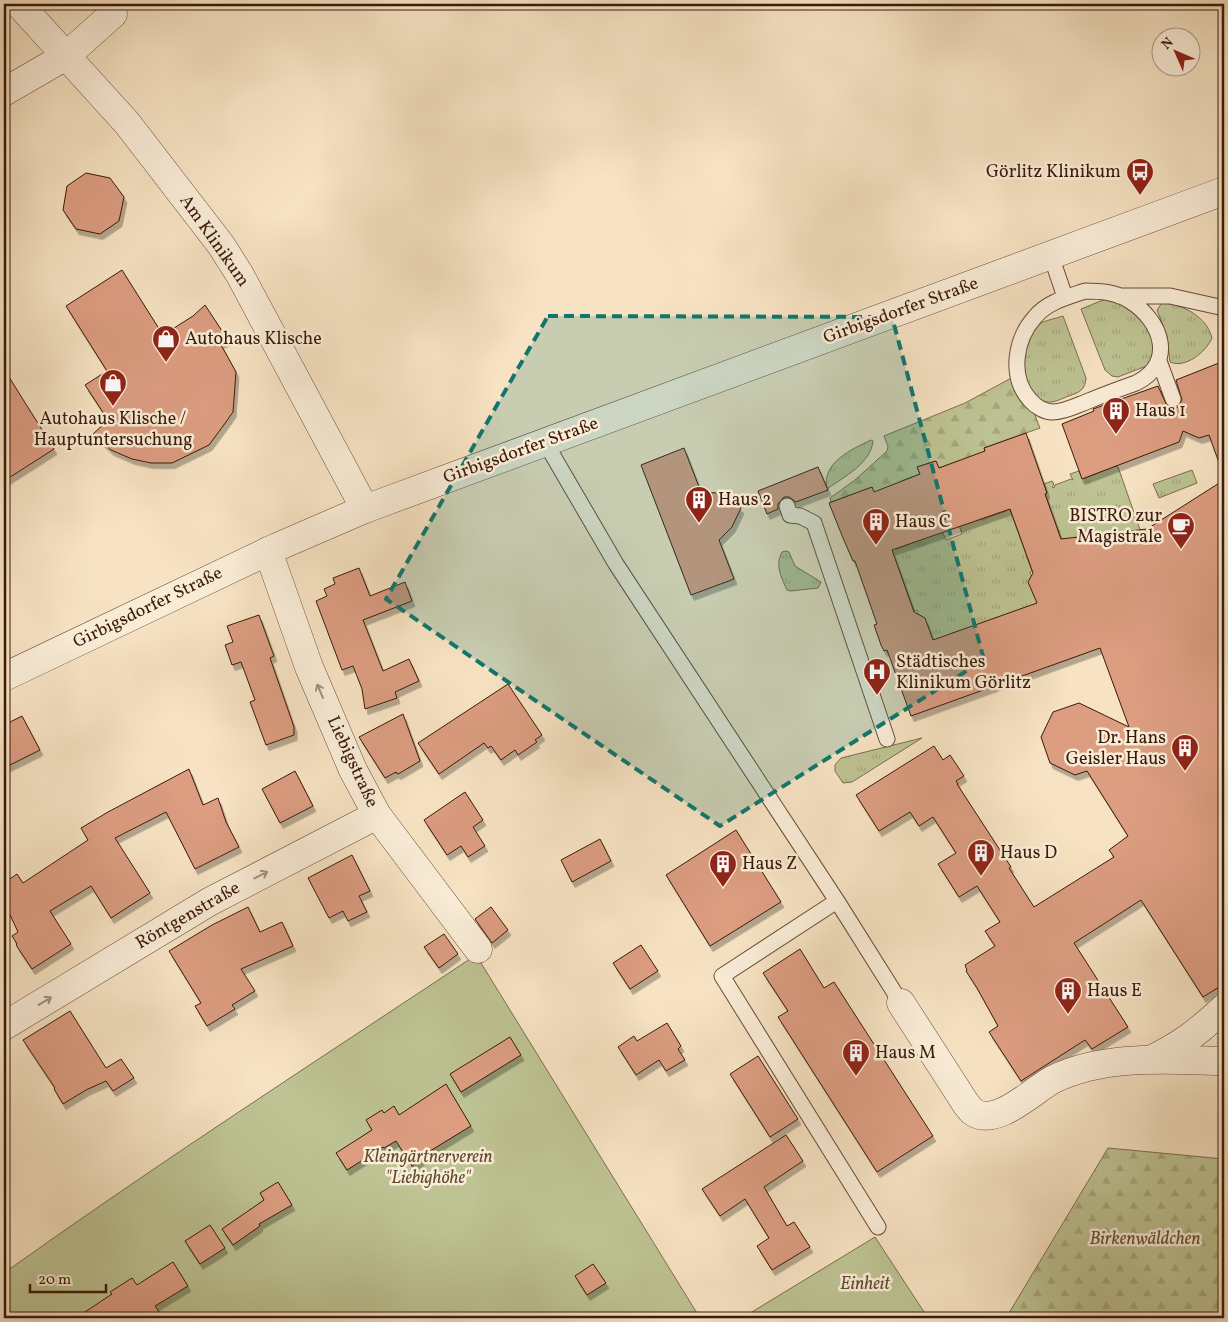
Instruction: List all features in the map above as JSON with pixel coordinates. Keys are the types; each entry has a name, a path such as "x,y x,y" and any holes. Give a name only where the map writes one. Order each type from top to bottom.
{"street":[{"name":"Am Klinikum","path":"19,4 127,123 221,245 240,275 365,509"},
{"path":"4,92 66,56 113,14"},
{"name":"Girbigsdorfer Straße","path":"1051,256 1125,212 1181,191 1224,185"},
{"name":"Girbigsdorfer Straße","path":"4,677 268,551 365,509 1224,192"},
{"name":"Liebigstraße","path":"268,551 309,667 353,770 377,815 478,950"},
{"name":"Röntgenstraße","path":"4,1026 209,902 377,815"},
{"path":"901,1003 966,1104 974,1112 985,1116 997,1115 1053,1080 1074,1071 1096,1066 1150,1060 1224,1061"},
{"path":"1150,1060 1176,1047 1195,1034 1224,1008"}],"lane":[{"path":"1051,256 1066,297"},
{"path":"1119,296 1141,309 1151,320 1158,333 1161,348 1155,370 1145,378 1063,411 1047,411 1035,405 1024,392 1017,370 1017,355 1020,341 1027,327 1036,315 1048,306 1066,297 1085,291 1100,291 1119,296 1170,296 1224,308"},
{"path":"1159,361 1173,399"},
{"path":"545,442 616,564 837,901 901,1003"},
{"path":"787,506 790,515 800,516 814,523 887,739"},
{"path":"837,901 722,976 878,1227"}],"highlighted area":[{"path":"548,316 892,317 984,660 720,826 386,599"}],"green space":[{"path":"1108,298 1114,298 1147,322 1155,348 1149,365 1118,377 1112,376 1105,370 1081,309"},
{"path":"1162,303 1186,309 1200,318 1205,324 1212,338 1205,349 1194,358 1176,364 1170,362 1167,336 1157,310"},
{"path":"1063,316 1086,378 1083,388 1079,392 1056,401 1048,402 1038,399 1031,392 1027,382 1025,370 1026,346 1030,335 1037,325"},
{"path":"1015,376 1040,428 984,448 992,471 958,461 939,468 935,461 917,467 920,474 901,481 907,501 880,510 872,487 831,502 830,498 855,480 887,451 888,446 884,436 965,403"},
{"path":"871,440 873,441 871,449 862,463 827,489 826,480 833,464 847,453"},
{"path":"1115,466 1118,467 1143,538 1067,557 1045,494 1047,493 1044,484 1052,481 1054,484 1052,487 1054,488 1055,485 1073,480 1070,474 1079,471 1083,479"},
{"path":"1192,470 1197,483 1159,498 1153,484"},
{"path":"1009,507 1032,571 1030,572 1042,606 1016,611 950,634 928,648 927,624 918,614 917,610 914,611 891,548 897,549 942,531 946,540 962,534 959,525 1006,511"},
{"path":"782,552 789,552 795,566 821,582 818,588 787,590 779,566"},
{"path":"922,738 852,782 843,783 835,771 835,765 841,758"},
{"name":"Kleingärtnerverein \"Liebighöhe\"","path":"476,955 700,1318 4,1318 4,1273 179,1152"},
{"name":"Birkenwäldchen","path":"1108,1148 1224,1159 1224,1318 1006,1318"},
{"name":"Einheit","path":"875,1237 928,1318 742,1318"}],"building":[{"path":"86,173 110,178 124,197 119,221 100,234 76,229 63,210 67,186"},
{"name":"Autohaus Klische","path":"122,270 163,335 193,316 205,305 228,340 220,343 236,372 233,412 209,445 172,463 151,463 132,459 111,450 93,434 108,420 85,385 107,371 66,306"},
{"path":"1224,361 1224,470 1222,471 1209,435 1199,438 1183,431 1179,442 1082,479 1062,424 1094,411 1093,409 1158,386 1167,406 1177,408 1182,400 1176,380"},
{"path":"4,369 54,449 4,481"},
{"path":"1026,433 1061,539 1147,529 1224,480 1224,984 1203,997 1141,900 1074,943 1128,1027 1092,1049 1085,1040 1021,1081 989,1032 998,1026 966,971 965,965 995,946 985,931 1000,922 977,886 959,897 938,864 956,853 933,817 919,826 910,812 879,831 856,795 934,746 943,760 950,755 964,776 956,781 957,784 1011,867 1009,868 1034,907 1114,857 1109,850 1128,836 1087,771 1075,775 1050,763 1041,737 1053,712 1079,703 1129,727 1100,648 911,716 887,650 884,651 881,645 874,625 877,624 855,561 853,561 829,503 872,487 874,492 920,474 917,467 936,461 939,468 985,451 984,448","holes":["1010,509 1033,573 1028,582 1037,603 933,640 925,618 914,612 892,550"]},
{"name":"Haus 2","path":"684,448 701,492 725,495 741,508 732,527 719,540 734,579 691,595 641,465"},
{"path":"818,467 828,490 796,502 789,497 784,497 778,504 778,509 767,514 758,491"},
{"path":"359,568 370,596 405,582 412,601 363,620 383,671 409,659 419,681 395,692 397,698 365,709 362,689 353,666 342,670 316,601 327,596 324,589 335,584 333,578"},
{"path":"259,615 274,656 270,658 294,727 294,735 266,745 250,702 255,700 241,662 232,665 225,645 233,642 227,626"},
{"path":"508,684 542,735 535,740 537,742 518,755 515,750 501,760 491,746 488,748 484,743 439,774 418,743"},
{"path":"403,714 420,761 400,773 397,774 396,772 385,778 359,737"},
{"path":"22,716 40,750 4,768 4,725"},
{"path":"189,769 203,805 218,798 226,822 239,847 195,869 166,812 115,838 150,893 111,918 91,886 50,911 71,944 32,969 12,936 18,932 4,902 4,883 17,874 23,883 88,840 81,828"},
{"path":"295,771 313,806 280,823 262,789"},
{"path":"465,792 483,820 473,827 485,846 468,857 461,846 447,855 424,820"},
{"name":"Haus Z","path":"736,830 781,902 710,946 666,875"},
{"path":"600,839 611,861 572,882 561,860"},
{"path":"352,855 370,891 359,896 367,912 348,921 343,911 329,918 308,878"},
{"path":"248,907 260,932 282,922 293,946 241,969 255,991 232,1005 235,1009 207,1026 195,1006 201,1003 169,951 212,925"},
{"path":"491,907 508,930 492,943 475,919"},
{"path":"444,934 458,954 439,968 424,947"},
{"path":"641,945 658,971 630,989 613,963"},
{"name":"Haus M","path":"800,949 824,988 834,982 933,1136 877,1172 778,1017 788,1011 763,973"},
{"path":"70,1011 106,1068 121,1059 134,1078 113,1091 106,1081 63,1104 55,1088 23,1040"},
{"path":"667,1023 681,1046 678,1049 685,1060 666,1071 659,1060 636,1075 618,1047 634,1036 637,1041"},
{"path":"510,1037 521,1055 461,1092 450,1074"},
{"path":"758,1056 798,1119 770,1137 730,1074"},
{"path":"446,1084 471,1126 430,1151 431,1153 412,1166 396,1141 347,1170 336,1153 372,1130 366,1120 382,1110 384,1113 394,1106 399,1115"},
{"path":"786,1135 803,1161 764,1187 787,1226 794,1222 810,1247 772,1270 757,1246 769,1238 745,1199 720,1216 702,1189"},
{"path":"278,1182 292,1205 259,1224 260,1226 233,1245 222,1229 264,1200 260,1193"},
{"path":"210,1225 225,1248 200,1264 185,1241"},
{"path":"173,1262 188,1286 155,1306 163,1318 76,1318 132,1278 137,1285"},
{"path":"593,1264 606,1283 587,1295 575,1276"}],"place":[{"name":"Görlitz Klinikum","path":"1140,196"},
{"name":"Autohaus Klische","path":"166,363"},
{"name":"Autohaus Klische / Hauptuntersuchung","path":"113,407"},
{"name":"Haus 1","path":"1116,435"},
{"name":"Haus 2","path":"699,524"},
{"name":"Haus C","path":"876,546"},
{"name":"BISTRO zur Magistrale","path":"1181,550"},
{"name":"Städtisches Klinikum Görlitz","path":"877,696"},
{"name":"Dr. Hans Geisler Haus","path":"1185,772"},
{"name":"Haus D","path":"981,877"},
{"name":"Haus Z","path":"723,888"},
{"name":"Haus E","path":"1068,1015"},
{"name":"Haus M","path":"856,1077"}]}
